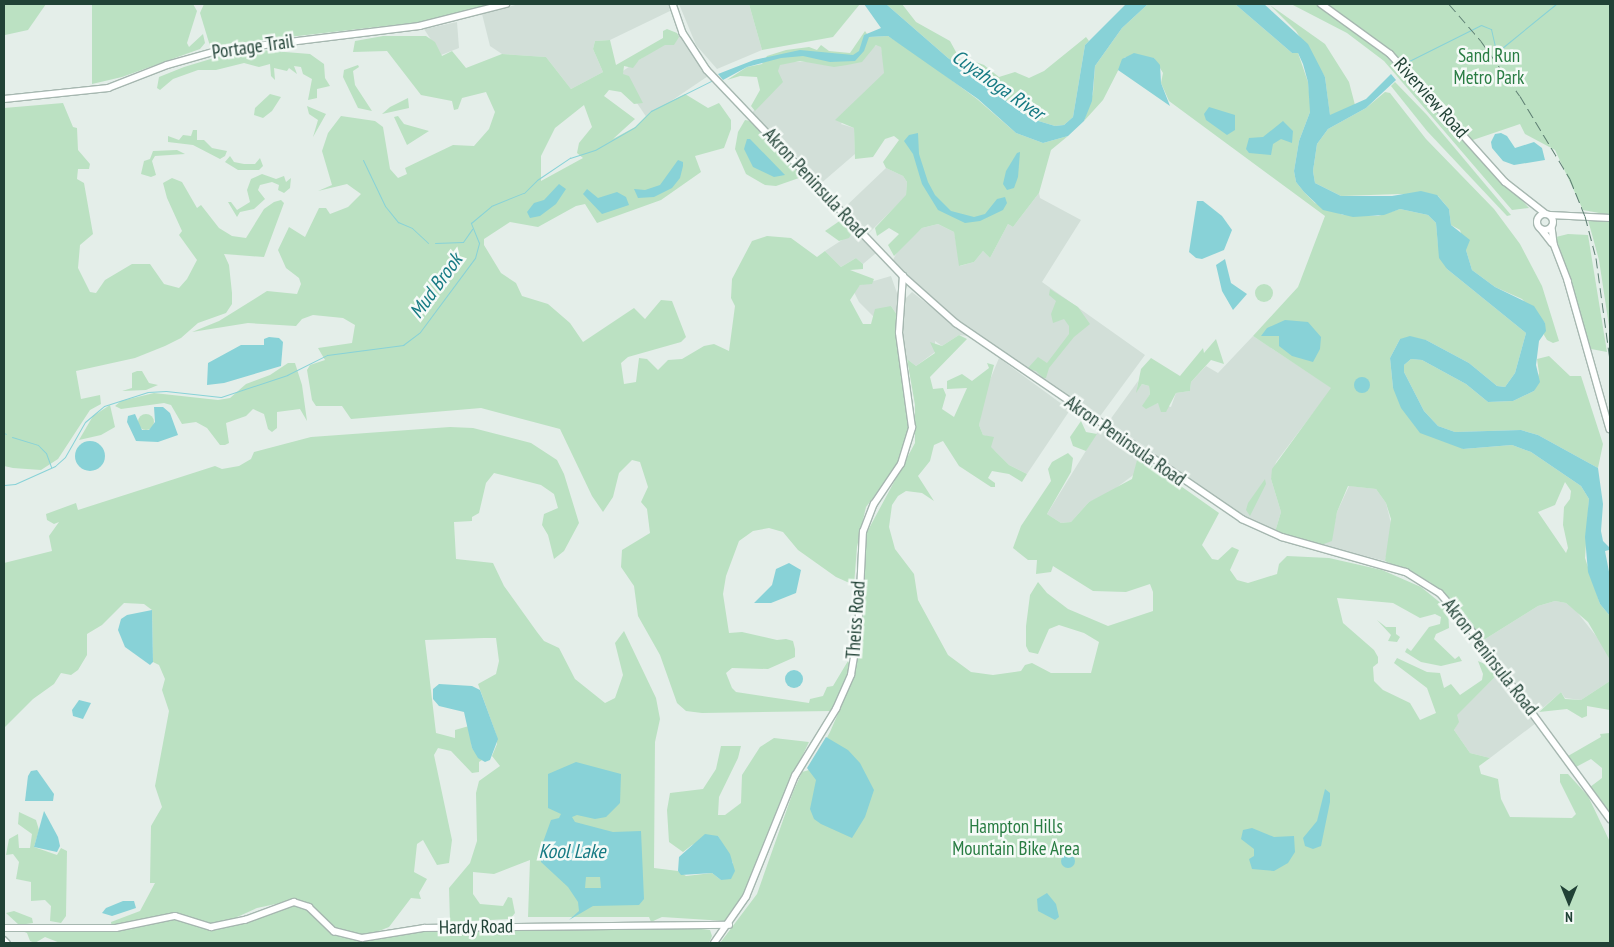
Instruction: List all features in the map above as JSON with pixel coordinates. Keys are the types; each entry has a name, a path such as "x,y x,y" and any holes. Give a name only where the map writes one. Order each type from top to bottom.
{"main road":[{"name":"Portage Trail","path":"4,99 108,88 168,65 216,51 419,26 506,4"},
{"name":"Riverview Road","path":"1321,4 1380,44 1402,65 1505,182 1530,205 1548,215"},
{"name":"Riverview Road","path":"1530,205 1542,230"},
{"path":"1548,215 1552,226"},
{"path":"1537,223 1539,218 1548,215 1610,218"},
{"path":"1542,230 1575,216"}],"street":[{"name":"Akron Peninsula Road","path":"673,4 690,47 721,84 902,276 934,305 987,346 1235,515 1272,534 1406,572 1433,587 1462,618 1610,819"},
{"path":"1552,226 1554,244 1568,281 1610,428"},
{"path":"1542,230 1554,244"},
{"name":"Theiss Road","path":"714,943 729,925 752,886 796,776 844,694 854,662 863,532 874,504 906,455 912,428 899,332 902,276"},
{"name":"Hardy Road","path":"4,928 130,927 175,916 202,926 217,926 294,902 309,907 334,931 359,938 424,928 729,925"},
{"path":"4,940 7,943"}],"shaded area":[{"path":"519,4 668,4 670,11 610,40 595,41 593,49 603,72 571,89 546,57 502,54 490,46 482,14"},
{"path":"679,4 749,4 762,50 717,69 696,45"},
{"path":"457,22 459,48 441,55 424,29"},
{"path":"679,33 708,76 647,117 618,74"},
{"path":"880,42 886,74 841,124 854,128 855,154 819,185 798,158 752,113 763,98 777,62 858,61"},
{"path":"886,168 903,176 907,182 906,196 867,235 843,209"},
{"path":"1039,193 1040,198 1081,220 1042,282 1145,355 1098,419 937,306 893,260 898,250 922,228 938,224 954,232 960,266 974,262 983,251 990,258 1008,224 1013,227"},
{"path":"856,231 876,253 863,264 856,258 841,267 825,251"},
{"path":"891,276 898,296 897,315 891,306 874,317 859,302 854,292 860,285"},
{"path":"912,292 968,336 959,335 942,346 935,341 935,352 916,366 907,359 902,345 902,312 905,299"},
{"path":"1253,336 1332,388 1276,462 1271,479 1281,512 1275,532 1240,515 1107,424 1138,381 1137,391 1142,384 1149,386 1150,394 1143,406 1146,408 1158,403 1171,407 1176,393 1190,391 1191,382 1206,366 1218,373"},
{"path":"999,358 1070,410 1027,474 1009,465 990,447 990,437 983,435 979,425 985,392"},
{"path":"1100,428 1141,458 1137,460 1136,473 1108,494 1089,502 1071,522 1061,523 1047,514"},
{"path":"1349,486 1376,489 1386,503 1392,527 1385,561 1321,545 1332,535 1337,512"},
{"path":"1555,601 1566,603 1577,612 1604,646 1610,660 1610,681 1581,700 1565,698 1561,692 1537,713 1482,641 1538,606"},
{"path":"1494,668 1536,723 1490,758 1470,753 1454,730 1458,722 1456,715 1496,676"}],"green space":[{"path":"4,4 46,4 28,30 5,35"},
{"path":"92,4 193,4 197,11 187,43 189,47 203,34 205,43 200,49 122,77 92,84"},
{"path":"204,4 491,4 429,21 210,46 200,13"},
{"path":"749,4 860,4 833,37 762,50"},
{"path":"886,4 902,4 916,22 950,41 962,63 970,60 984,65 999,77 1015,72 1029,78 1044,71 1086,37 1089,41 1085,45 1073,117 1064,125 1055,126 1032,119 948,58"},
{"path":"1148,4 1235,4 1292,53 1298,53 1308,82 1310,102 1310,112 1299,141 1294,171 1296,182 1304,192 1315,203 1343,215 1378,216 1400,209 1428,215 1436,223 1438,245 1447,269 1526,333 1515,373 1505,387 1497,386 1469,363 1426,340 1400,339 1390,358 1393,388 1463,449 1512,445 1531,452 1581,486 1589,499 1585,558 1600,604 1610,616 1610,660 1588,622 1566,603 1555,601 1538,606 1482,641 1456,607 1430,582 1385,561 1391,519 1386,503 1376,489 1348,486 1337,512 1332,541 1321,545 1275,532 1281,512 1271,479 1272,469 1331,388 1253,336 1298,287 1325,216 1169,101 1161,83 1163,73 1154,58 1125,57 1103,100 1084,121 1093,93 1095,66 1122,28","holes":["1565,482 1571,491 1570,499 1564,507 1563,525 1568,548 1566,553 1538,512 1555,505"]},
{"path":"1291,4 1317,4 1387,54 1529,208 1512,210 1384,61 1347,33"},
{"name":"Sand Run Metro Park","path":"1321,4 1610,4 1610,215 1583,210 1555,150 1525,134 1520,124 1470,141 1402,65"},
{"path":"1270,5 1325,44 1349,82 1355,105 1330,116 1325,77 1296,31"},
{"path":"667,29 677,33 679,37 674,45 665,45 639,60 633,68 624,66 623,74 629,76 643,103 634,104 621,92 609,90 604,96 635,119 613,139 635,127 651,111 685,94 708,108 719,103 731,120 731,129 724,148 695,156 701,172 661,200 597,223 585,204 576,206 538,227 510,222 484,239 484,245 501,273 516,283 522,296 548,304 570,323 583,342 634,308 645,319 661,300 672,301 686,337 681,342 628,357 621,363 624,384 636,382 639,358 647,359 658,370 668,360 682,359 704,346 714,344 729,351 735,306 731,298 732,279 752,241 767,236 791,238 817,257 825,251 841,267 856,258 863,264 863,269 850,270 874,279 872,284 860,285 850,300 863,324 871,324 875,309 891,306 897,315 898,352 911,426 901,461 866,507 857,547 854,585 836,577 798,550 783,532 769,528 753,531 739,541 726,576 723,594 729,633 742,632 777,640 786,639 793,641 795,649 795,657 768,669 732,668 726,673 732,688 736,692 809,703 810,699 823,696 827,687 833,686 848,661 851,667 839,700 831,711 702,713 686,711 677,703 660,655 638,616 634,586 621,567 622,550 650,533 647,509 641,502 648,487 640,462 632,460 619,473 613,497 603,512 592,496 560,429 481,408 351,419 342,406 316,406 312,400 307,370 310,365 325,360 318,348 352,343 355,325 343,318 313,315 302,319 296,326 248,323 192,332 219,321 267,291 297,294 301,284 299,278 286,268 278,250 289,227 305,237 319,208 326,208 330,214 348,207 361,194 347,184 318,191 332,185 322,151 328,133 341,116 375,121 383,127 390,169 398,178 407,174 405,168 453,145 474,146 489,129 495,112 486,92 462,98 458,109 454,110 452,101 421,95 387,51 353,52 355,41 383,36 426,36 435,42 442,56 452,51 466,68 502,54 546,57 571,89 603,72 593,49 595,41 610,40 616,65 663,38 663,31","holes":["584,105 592,127 579,143 577,153 583,158 541,181 541,156 555,128"]},
{"path":"865,31 869,37 888,36 915,53 977,99 1016,133 1043,143 1068,136 1051,150 1039,193 1013,227 1008,224 990,258 983,251 974,262 959,266 954,232 938,224 922,228 894,256 888,245 899,234 889,228 877,236 875,228 906,195 907,182 903,176 886,168 883,162 899,140 894,136 885,139 873,157 855,159 854,128 835,120 884,73 881,47 876,45 862,62 847,65 834,67 800,61 780,65 778,71 783,82 755,111 751,106 760,90 757,77 740,76 727,80 747,67 762,64 767,56 786,50 809,47 817,50 821,45 829,51 850,53"},
{"path":"260,50 310,54 324,64 325,78 330,86 317,89 317,98 308,100 312,79 303,74 301,67 294,66 297,74 289,68 287,71 274,68 275,80 271,76 270,64 259,67 244,63 216,70 198,70 173,79 160,90 157,88 159,77 184,67 224,55"},
{"path":"358,65 359,67 353,71 355,85 372,111 358,108 343,77 344,70"},
{"path":"1395,82 1427,115 1511,215 1507,216 1427,131 1391,86"},
{"path":"1385,92 1390,93 1426,139 1494,209 1520,244 1542,286 1559,341 1553,343 1547,340 1544,335 1545,323 1522,299 1495,287 1472,270 1460,230 1451,225 1449,209 1438,196 1400,194 1341,196 1315,183 1313,171 1317,144 1328,129 1366,108"},
{"path":"270,94 281,97 272,111 263,118 254,115 255,108"},
{"path":"408,98 409,108 382,114 390,107"},
{"path":"63,103 73,127 77,128 78,150 90,164 89,169 78,169 77,179 84,183 93,234 80,245 78,268 90,292 96,293 105,280 132,264 150,264 164,284 179,288 187,279 197,260 179,235 182,231 167,198 163,183 172,178 182,182 197,208 201,205 219,228 232,236 246,238 264,209 274,202 281,200 284,203 264,257 224,254 229,265 232,293 232,304 226,313 198,323 181,338 135,358 76,371 81,399 100,395 101,404 90,410 58,459 41,470 13,468 4,466 4,108"},
{"path":"307,106 326,114 313,137 318,120 309,114"},
{"path":"398,116 404,124 429,131 407,145 394,117"},
{"path":"745,120 751,121 777,147 798,171 799,178 776,186 765,185 746,174 735,149 738,132"},
{"path":"193,130 197,130 197,140 204,140 212,148 227,151 225,156 220,159 193,145 168,142 168,136 179,140 183,135 191,136"},
{"path":"177,150 185,154 155,156 152,161 156,175 151,177 141,174 144,161 150,159 153,151"},
{"path":"230,156 234,162 244,164 255,164 260,158 263,166 259,170 238,170 225,162"},
{"path":"262,174 276,179 284,176 286,182 291,178 290,188 284,193 278,190 279,185 272,182 260,185 258,190 265,199 254,209 240,212 237,217 228,202 231,202 237,210 250,202 247,190 251,179"},
{"path":"841,220 853,231 849,238 839,241 825,231"},
{"path":"1588,220 1610,221 1610,333 1599,260"},
{"path":"1568,234 1588,235 1607,352 1591,349 1556,237"},
{"path":"1264,284 1270,287 1273,293 1270,299 1264,302 1258,299 1255,293 1258,287"},
{"path":"1050,289 1078,307 1090,324 1074,337 1049,368 1046,378 1043,378 1036,371 1027,369 1038,357 1047,363 1069,334 1069,326 1064,319 1053,323 1051,314 1056,301 1049,295"},
{"name":"Hampton Hills Mountain Bike Area","path":"959,335 967,339 930,377 933,389 943,388 946,395 942,409 954,417 967,388 947,389 947,381 962,374 972,381 989,368 987,363 994,365 979,425 983,435 994,437 991,447 1009,465 1027,474 1022,482 1009,474 992,471 988,478 995,483 995,487 991,487 959,466 943,441 934,445 930,461 918,476 934,501 922,493 906,491 898,496 892,505 889,527 895,549 914,574 918,600 948,655 971,672 993,675 1021,671 1025,665 1032,663 1051,673 1091,673 1099,642 1084,633 1059,625 1049,629 1038,654 1029,652 1026,646 1026,626 1030,595 1038,582 1047,593 1068,609 1108,626 1153,611 1153,592 1150,584 1126,592 1093,591 1053,566 1051,572 1036,574 1037,560 1028,560 1013,548 1021,526 1051,481 1048,469 1052,462 1068,453 1073,458 1071,472 1047,514 1061,523 1071,522 1089,502 1132,479 1137,460 1141,458 1219,513 1202,545 1212,559 1218,560 1232,547 1239,550 1230,570 1237,580 1248,583 1277,574 1279,564 1287,556 1329,558 1382,570 1421,587 1448,609 1449,628 1436,634 1434,639 1455,659 1459,656 1462,661 1441,666 1421,662 1405,652 1407,648 1411,651 1429,627 1440,624 1441,617 1435,614 1420,618 1393,603 1337,598 1343,623 1374,650 1378,657 1378,663 1373,667 1374,681 1383,690 1410,703 1420,720 1436,713 1427,688 1394,663 1397,658 1427,672 1440,673 1444,688 1451,684 1460,695 1482,680 1483,674 1478,661 1494,668 1496,676 1457,715 1459,722 1454,730 1470,753 1490,758 1479,766 1481,774 1498,779 1501,799 1510,817 1572,818 1576,814 1560,782 1560,774 1568,774 1588,796 1610,842 1610,943 720,943 757,894 793,792 802,772 809,770 830,732 853,679 862,639 866,534 915,443 915,405 907,359 916,366 935,353 930,342 942,346"},
{"path":"1216,339 1224,364 1211,360 1191,382 1190,391 1176,393 1166,412 1161,412 1158,403 1146,409 1142,406 1150,394 1149,386 1142,384 1136,393 1141,369 1151,358 1180,376 1203,348 1204,353"},
{"path":"1549,356 1570,376 1581,376 1603,444 1598,468 1538,435 1521,430 1455,432 1438,426 1424,411 1404,372 1404,365 1411,359 1422,360 1466,384 1488,402 1513,401 1534,391 1539,373 1537,359"},
{"path":"288,363 295,363 302,385 307,421 300,409 277,412 277,428 272,432 268,429 264,414 253,409 246,416 226,423 229,443 225,445 220,445 207,428 196,422 182,424 171,405 164,403 121,409 115,406 121,401 154,393 218,400 230,398 246,384 270,375"},
{"path":"142,371 149,383 158,385 146,390 122,391 132,388 132,373"},
{"path":"110,405 115,427 101,435 79,440 93,416"},
{"path":"146,414 152,416 154,422 152,428 146,430 140,428 138,422 140,416"},
{"path":"1081,421 1086,432 1097,434 1086,451 1073,446 1070,437"},
{"path":"450,427 473,428 531,443 557,460 564,474 579,523 564,551 554,559 548,535 542,525 544,514 558,508 554,494 541,485 494,473 486,483 479,513 472,517 472,521 454,522 456,559 493,563 504,586 544,641 559,648 575,679 605,703 615,698 623,675 615,643 624,631 656,698 660,719 655,742 654,868 678,871 686,876 712,873 721,880 733,863 718,836 692,845 683,852 669,842 667,810 670,793 703,789 716,769 721,746 741,746 738,758 719,797 718,815 725,815 741,803 742,775 760,747 774,738 809,742 780,802 738,907 725,921 662,917 651,922 649,917 528,917 530,860 494,874 473,872 473,894 480,904 503,906 508,897 512,898 515,913 510,919 450,922 449,888 470,863 477,841 476,793 479,781 500,766 492,756 497,744 496,734 478,684 496,674 499,661 496,638 484,638 425,640 436,733 455,738 455,730 469,726 472,748 482,760 479,762 479,772 472,773 451,751 438,748 434,755 452,840 449,863 437,865 423,840 417,844 414,872 427,879 419,893 421,899 411,898 389,927 369,935 345,933 327,923 315,909 285,902 257,908 226,922 210,925 177,915 112,928 111,922 140,911 155,883 150,883 151,826 162,807 155,786 169,711 162,690 165,679 159,665 153,662 152,610 144,604 124,603 102,625 87,634 87,655 78,670 71,675 61,673 54,684 33,699 4,728 4,563 52,551 49,536 59,522 54,524 47,520 46,514 76,503 78,510 215,466 222,469 239,466 251,459 254,452 311,437"},
{"path":"1265,479 1266,484 1250,516 1246,510 1248,503"},
{"path":"1377,620 1386,627 1396,627 1396,634 1400,637 1397,642 1388,641 1391,635"},
{"path":"1610,681 1610,710 1587,706 1587,716 1582,718 1567,709 1539,712 1561,692 1565,699 1581,700"},
{"path":"1610,733 1610,817 1590,787 1602,778 1602,768 1591,759 1576,767 1568,756 1601,737 1600,734"},
{"path":"19,812 36,820 39,830 34,847 57,855 61,848 67,851 66,916 61,923 50,921 51,906 45,900 31,901 31,882 16,879 19,862 13,854 6,855 9,839 18,834 19,848 30,848 32,834 18,824"},
{"path":"291,906 303,907 340,937 358,940 376,940 417,931 685,927 710,930 712,936 709,943 60,943 45,937 35,943 30,941 27,933 17,929 128,930 178,918 201,928 215,929"},
{"path":"14,911 32,918 33,923 19,925 6,913"}],"water":[{"path":"864,4 886,4 948,58 1032,119 1055,126 1064,125 1073,117 1085,45 1126,4 1148,4 1122,28 1095,66 1092,101 1084,121 1068,136 1043,143 1016,133 978,99 888,36 869,37 864,51 855,61 830,62 803,56 781,58 747,67 723,80 718,74 754,60 800,50 853,55 859,51 864,35 881,28"},
{"path":"1235,4 1264,4 1308,44 1325,77 1330,115 1366,99 1391,74 1396,80 1366,108 1328,129 1317,144 1313,171 1315,183 1341,196 1392,196 1421,191 1437,195 1449,209 1451,225 1470,240 1466,250 1472,270 1495,287 1534,306 1545,323 1546,331 1539,341 1536,365 1540,382 1534,391 1513,401 1488,402 1466,384 1422,360 1411,359 1404,365 1404,372 1424,411 1438,426 1455,432 1521,430 1538,435 1598,468 1603,504 1601,531 1603,541 1610,548 1610,558 1609,550 1605,551 1610,577 1610,616 1600,604 1588,572 1585,537 1589,499 1581,486 1531,452 1512,445 1463,449 1420,433 1401,408 1393,388 1390,358 1400,339 1410,336 1426,340 1469,363 1497,386 1505,387 1515,373 1526,333 1447,269 1439,258 1436,223 1428,215 1400,209 1384,215 1353,217 1323,210 1304,192 1296,182 1294,171 1299,141 1310,112 1308,82 1303,64 1298,53 1292,53"},
{"path":"1134,53 1154,58 1160,65 1161,83 1170,106 1118,70 1122,59"},
{"path":"1209,107 1235,115 1235,130 1227,135 1206,120 1204,114"},
{"path":"1283,121 1293,131 1292,143 1281,139 1273,144 1271,155 1249,153 1246,149 1249,138 1263,137"},
{"path":"918,133 919,154 928,182 935,195 951,211 974,217 985,214 997,199 1005,197 1007,203 1003,210 980,221 965,223 938,210 922,184 913,154 904,141 909,135"},
{"path":"1501,133 1507,136 1515,148 1534,142 1542,148 1545,160 1514,165 1503,161 1492,148 1491,142 1495,134"},
{"path":"747,139 750,139 785,175 774,177 753,167 744,149"},
{"path":"1020,152 1018,177 1014,188 1007,190 1003,184 1006,171 1017,153"},
{"path":"678,160 683,162 683,166 680,178 672,188 654,197 638,198 634,189 645,190 660,185"},
{"path":"559,184 566,189 556,204 540,216 530,218 527,212 534,203 544,200"},
{"path":"587,189 598,198 617,192 626,197 629,205 602,214 583,194"},
{"path":"1197,201 1203,201 1222,216 1232,230 1224,250 1202,259 1196,258 1189,252"},
{"path":"1225,259 1231,283 1247,294 1233,310 1222,291 1216,265"},
{"path":"1285,320 1308,322 1321,337 1320,349 1313,362 1292,356 1279,346 1279,336 1261,336 1267,328"},
{"path":"269,337 279,338 283,342 281,366 224,383 207,385 208,363 241,345 264,345 264,339"},
{"path":"1359,377 1365,377 1370,382 1368,391 1359,393 1354,388 1354,382"},
{"path":"154,407 163,407 170,413 178,435 158,442 136,441 127,422 128,416 135,414 142,430 149,430 155,422"},
{"path":"90,441 101,445 105,456 101,467 90,471 79,467 75,456 79,445"},
{"path":"789,563 801,570 796,593 771,603 754,603 772,585 776,569"},
{"path":"152,610 153,662 150,665 125,647 118,630 121,619 127,615"},
{"path":"794,670 800,673 803,679 800,685 794,688 788,685 785,679 788,673"},
{"path":"439,684 472,686 480,690 498,739 490,760 485,762 478,758 472,748 464,712 439,706 433,699 433,689"},
{"path":"79,700 91,703 83,719 73,716 72,710"},
{"path":"826,737 848,750 860,763 874,790 865,817 852,838 821,824 814,819 810,809 816,780 807,768"},
{"name":"Kool Lake","path":"576,762 621,774 620,803 606,817 595,819 577,815 572,817 575,822 613,832 641,831 644,899 639,905 593,906 569,920 579,911 578,902 568,887 541,862 542,845 551,820 559,818 561,814 548,808 548,774","holes":["586,877 600,877 601,888 585,888"]},
{"path":"37,770 54,794 53,801 25,801 28,776 31,771"},
{"path":"1325,789 1330,793 1330,802 1321,846 1313,849 1305,846 1303,838 1317,821"},
{"path":"44,811 58,837 60,846 57,852 34,847"},
{"path":"1252,828 1274,837 1294,836 1295,852 1288,863 1274,871 1252,869 1249,859 1254,856 1254,849 1241,839 1243,830"},
{"path":"705,834 718,836 730,854 735,871 731,879 721,880 712,873 681,875 678,871 679,857"},
{"path":"1065,854 1071,854 1075,861 1071,868 1065,868 1061,864 1061,858"},
{"path":"1047,893 1056,904 1059,917 1055,920 1038,911 1037,899"},
{"path":"123,901 134,901 136,908 112,916 102,913 106,908"}],"waterway":[{"path":"1409,61 1481,25 1491,29 1495,47 1502,48 1556,4"},
{"name":"Mud Brook","path":"4,485 15,484 55,466 65,457 85,422 104,406 148,392 166,391 221,397 287,375 327,355 403,345 420,332 475,258 479,243 471,223 491,206 524,193 537,180 570,158 595,150 635,127 651,111 713,80"},
{"path":"363,160 385,206 398,222 412,228 428,243"},
{"path":"435,243 463,242 472,229"},
{"path":"12,437 38,445 46,453 51,467"}],"railway":[{"path":"1449,4 1481,41 1520,96 1570,179 1585,216 1596,258 1610,360"}],"water label":[{"name":"Cuyahoga River","path":"998,85"}]}
